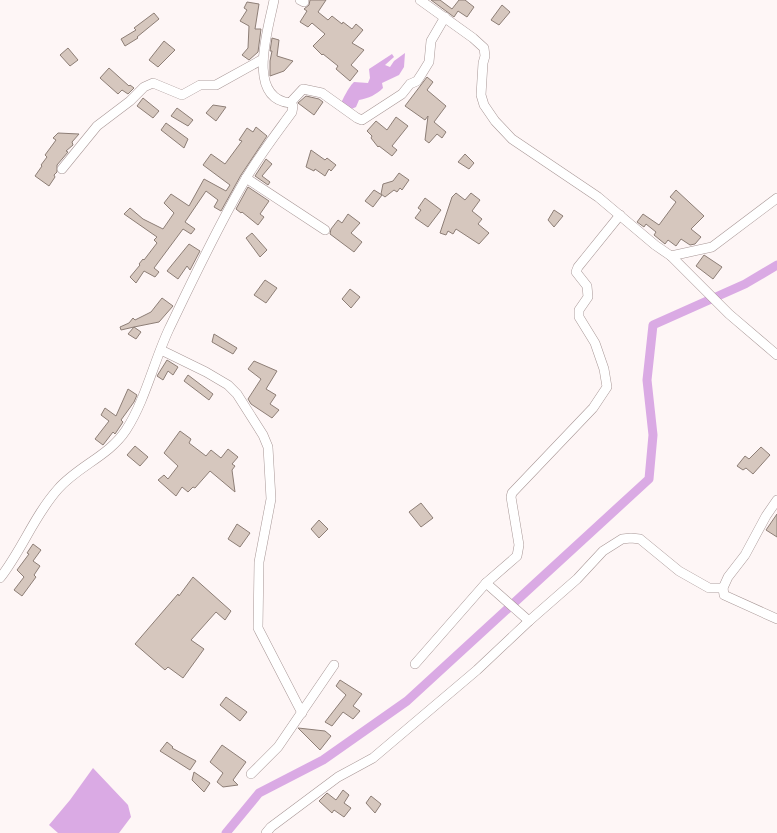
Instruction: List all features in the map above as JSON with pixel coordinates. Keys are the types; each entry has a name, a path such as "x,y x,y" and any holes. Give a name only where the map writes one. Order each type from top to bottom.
{"street":[{"path":"0,578 37,517 57,490 68,478 104,453 126,431 214,235 246,178 292,112 293,106 278,98 265,83 263,76 263,59 274,0"},
{"path":"420,0 484,48 485,56 481,95 484,105 495,121 512,139 598,197 655,245 671,256 729,314 777,355"},
{"path":"290,103 300,91 307,89 322,93 357,118 362,120 366,118 402,94 421,75 429,62 431,41 445,17"},
{"path":"62,169 97,126 130,101 144,87 154,84 182,95 200,85 216,85 263,59"},
{"path":"246,178 326,230"},
{"path":"671,256 712,247 777,198"},
{"path":"415,664 486,583 517,556 519,545 512,493 588,414 607,387 604,369 595,343 579,316 579,310 588,297 587,286 576,272 620,215"},
{"path":"161,350 228,385 237,394 263,435 268,447 272,499 258,562 258,628 302,713"},
{"path":"777,500 723,588 724,595 777,619"},
{"path":"266,833 271,827 338,777 372,758 462,683 577,579 603,551 622,539 640,539 679,571 709,588 723,588"},
{"path":"486,583 529,621"},
{"path":"251,774 278,747 334,664"}],"shaded area":[{"path":"405,53 404,67 399,75 382,83 383,88 372,96 359,100 356,107 347,111 340,106 354,82 368,83 370,78 369,69 392,54 394,57 385,65 390,67 394,61"},
{"path":"93,768 128,805 131,817 119,833 58,833 49,825"}],"building":[{"path":"310,0 326,0 318,12 328,20 332,16 352,29 356,24 363,30 352,43 364,50 351,65 358,71 350,81 336,69 338,66 313,46 325,34 312,23 308,27 300,22 307,11 304,9 309,5"},
{"path":"431,0 440,0 452,9 459,0 465,0 474,7 467,17 458,11 454,17"},
{"path":"247,2 259,4 255,29 261,29 258,52 249,60 242,55 248,48 249,26 240,21 247,10 244,8"},
{"path":"502,5 510,12 499,25 491,20"},
{"path":"154,13 159,19 138,38 125,46 121,39 136,30 134,28"},
{"path":"272,38 279,40 277,56 293,61 284,71 270,76 272,51 270,51"},
{"path":"164,41 175,50 158,67 149,60"},
{"path":"68,48 78,60 70,66 60,55"},
{"path":"109,68 129,86 134,88 128,94 122,90 118,94 100,78"},
{"path":"427,77 433,82 427,90 446,106 434,122 446,132 442,138 437,134 429,143 425,140 428,116 425,120 405,106"},
{"path":"306,96 323,102 314,115 298,103"},
{"path":"143,98 159,111 153,118 137,106"},
{"path":"213,105 226,107 216,121 206,113"},
{"path":"177,108 193,120 188,126 171,116"},
{"path":"396,117 408,126 392,146 397,150 392,156 378,147 367,131 376,121 387,130"},
{"path":"166,123 188,139 184,148 161,130"},
{"path":"256,127 267,136 241,175 221,211 214,207 218,200 206,191 185,222 195,229 191,234 183,229 154,268 159,272 155,277 144,271 136,283 130,277 157,243 154,240 157,237 124,214 130,208 143,219 163,229 174,213 164,203 171,194 189,206 204,179 226,191 230,185 203,165 211,154 225,164 242,141 239,140 247,128 253,132"},
{"path":"58,133 79,134 57,165 57,172 49,186 35,176 47,157 45,155 56,140 53,138"},
{"path":"311,150 336,165 331,171 329,169 325,176 315,169 314,171 306,167"},
{"path":"465,154 474,163 469,169 458,162"},
{"path":"266,159 272,164 262,176 270,182 268,185 255,176"},
{"path":"399,173 409,180 402,190 400,188 397,192 394,190 385,197 381,194 383,184 393,181"},
{"path":"248,187 269,201 260,214 264,217 258,225 236,209"},
{"path":"374,190 382,195 373,207 365,201"},
{"path":"676,190 704,216 691,229 701,237 695,244 690,245 681,239 676,246 668,240 665,244 654,235 656,232 646,224 644,227 637,222 643,214 659,225 676,202 670,197"},
{"path":"456,193 465,200 471,193 480,200 472,211 482,219 478,224 489,233 479,244 456,229 453,234 448,231 446,235 440,233 452,197"},
{"path":"425,198 441,210 428,227 415,218 421,210 418,208"},
{"path":"554,210 563,216 554,227 548,220"},
{"path":"348,214 360,223 351,233 362,242 354,252 330,234 331,229 338,220 342,223"},
{"path":"252,233 267,250 260,257 246,238"},
{"path":"189,244 200,251 190,270 187,266 178,279 167,271"},
{"path":"704,255 722,267 713,279 696,266"},
{"path":"265,280 277,288 266,303 254,295"},
{"path":"350,289 360,297 351,308 342,299"},
{"path":"162,298 173,306 159,322 121,330 120,327 129,323 133,318 135,320 151,312"},
{"path":"134,327 141,332 136,339 128,334"},
{"path":"214,334 237,348 233,354 212,342"},
{"path":"167,360 178,367 173,375 168,371 163,380 157,376"},
{"path":"254,361 277,371 266,389 276,395 270,404 279,410 272,418 251,404 248,399 261,379 248,369"},
{"path":"188,375 213,394 209,400 184,381"},
{"path":"128,389 137,395 134,402 121,420 123,422 115,434 113,432 103,445 95,439 109,421 101,415 105,408 116,416"},
{"path":"180,431 191,439 189,443 206,456 211,450 221,458 228,449 238,457 232,464 235,466 232,470 235,492 210,471 195,488 193,487 188,492 182,487 176,496 158,480 164,475 168,479 178,466 164,453"},
{"path":"135,446 148,457 140,466 127,455"},
{"path":"761,447 770,455 753,474 746,468 743,470 737,466 745,456 749,459"},
{"path":"421,503 433,518 421,527 409,512"},
{"path":"777,514 777,537 766,530"},
{"path":"319,520 328,529 319,538 311,529"},
{"path":"237,524 250,533 240,547 228,539"},
{"path":"33,544 41,550 33,561 40,566 34,575 36,577 22,596 14,590 24,577 17,570 29,554 27,553"},
{"path":"193,577 231,611 225,620 216,612 191,640 204,649 183,678 168,667 165,670 135,644 178,594 179,596"},
{"path":"340,680 362,694 353,706 360,711 353,719 343,712 332,726 325,722 346,695 336,686"},
{"path":"226,697 247,712 240,721 220,705"},
{"path":"298,728 325,731 331,736 320,750"},
{"path":"167,742 172,748 196,761 190,770 160,751"},
{"path":"222,745 246,762 233,780 238,785 223,787 217,782 223,773 210,762"},
{"path":"194,772 210,783 204,792 192,780"},
{"path":"343,790 349,795 344,803 351,808 344,817 334,810 332,813 319,801 327,793 336,800"},
{"path":"371,796 381,804 375,813 366,803"}],"waterway":[{"path":"226,833 259,793 323,760 407,701 649,479 653,435 647,380 653,325 745,284 777,265"}]}
